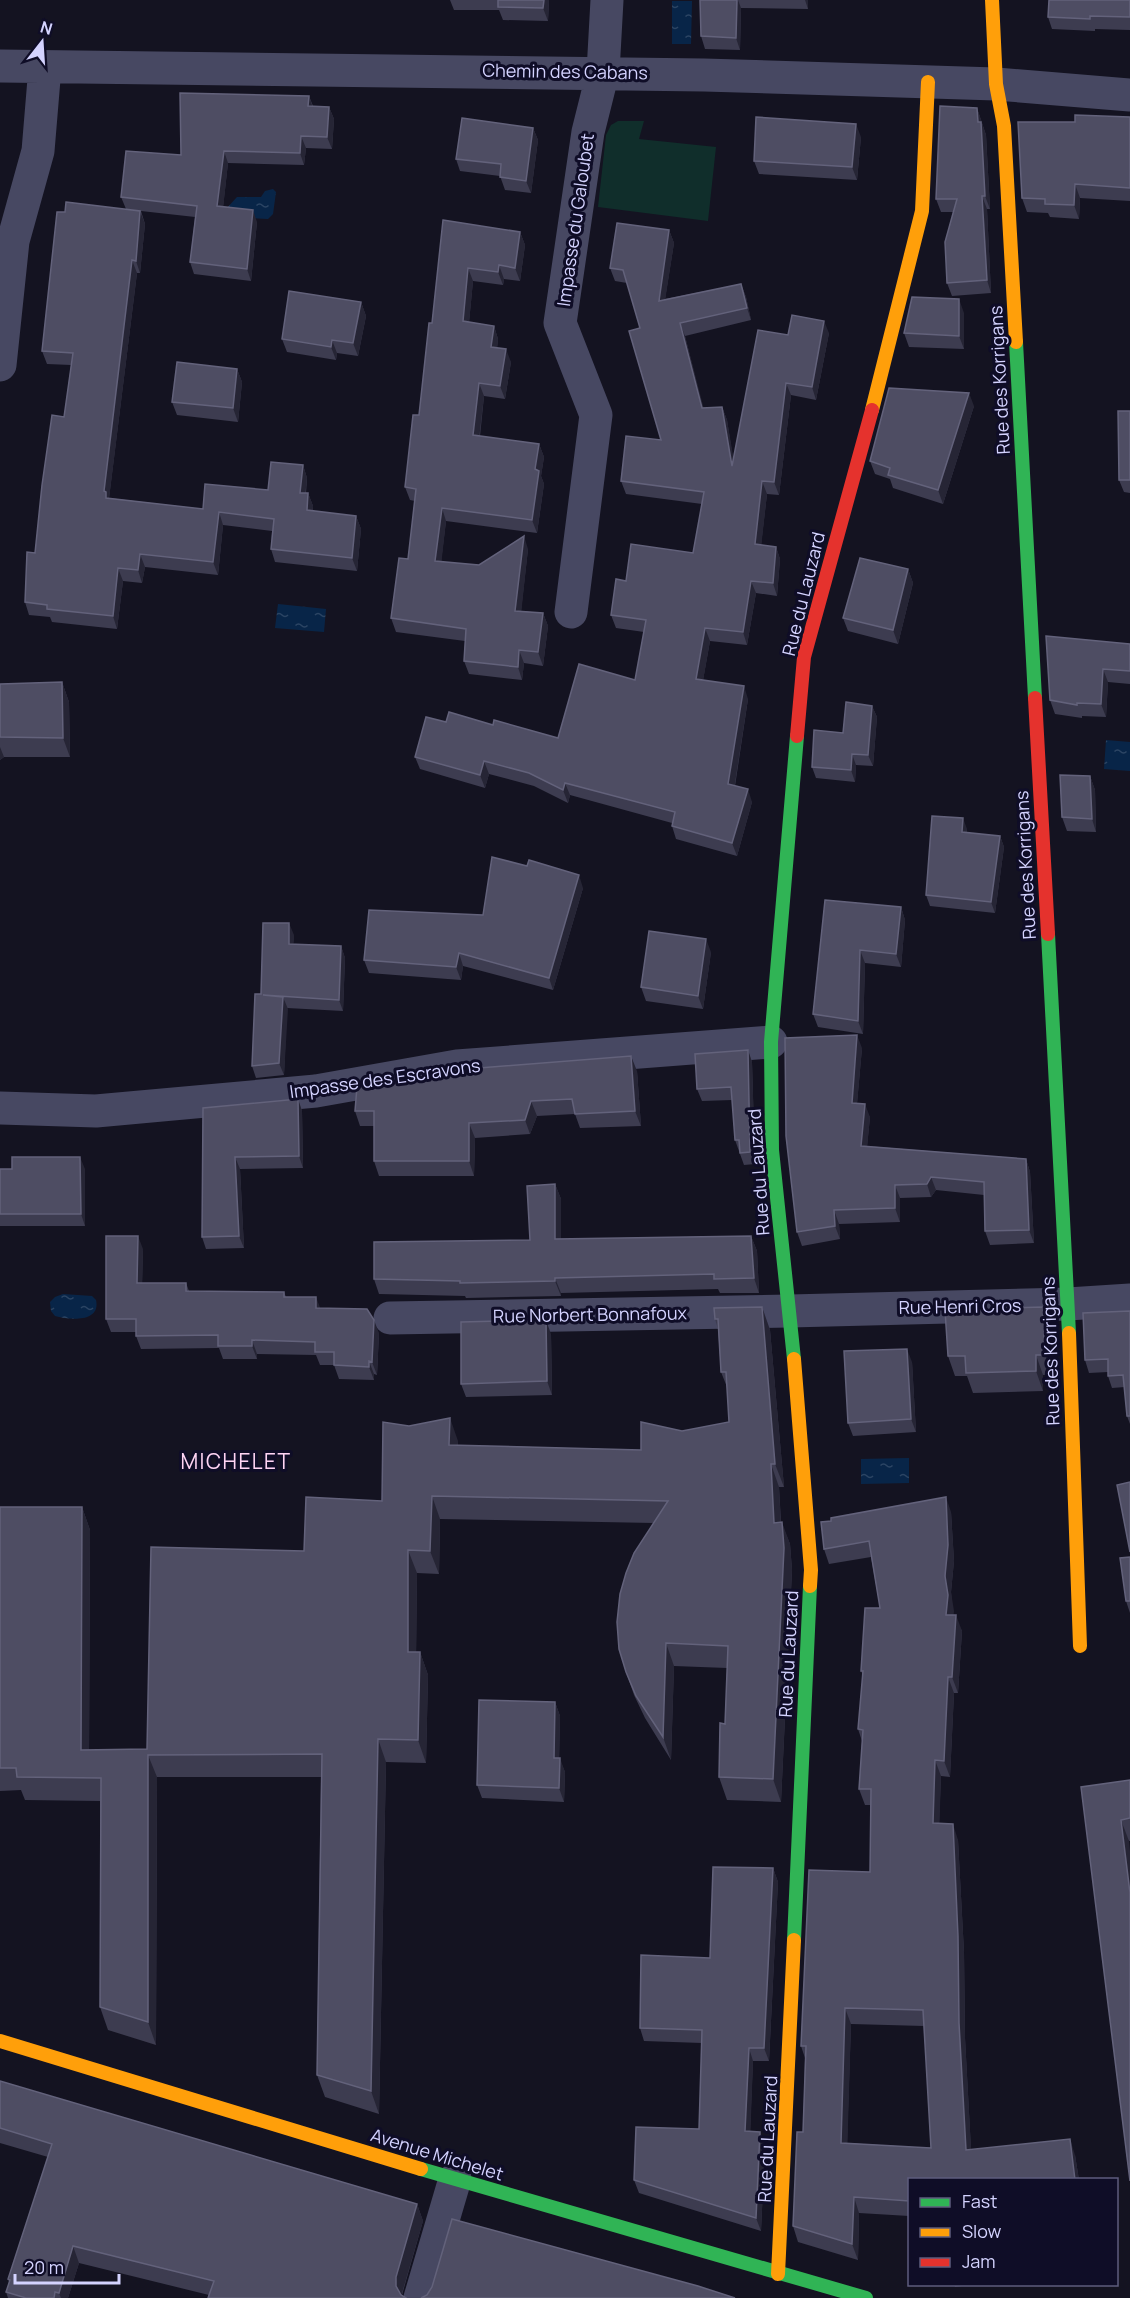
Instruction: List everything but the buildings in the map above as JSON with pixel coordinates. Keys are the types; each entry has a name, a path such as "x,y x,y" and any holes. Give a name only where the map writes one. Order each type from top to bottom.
{"street":[{"name":"Impasse du Galoubet","path":"571,612 596,415 560,323 588,132 603,72 607,0"},
{"name":"Rue des Korrigans","path":"992,0 996,84 1004,126 1068,1304 1080,1646"},
{"name":"Chemin des Cabans","path":"0,66 603,72 996,84 1130,95"},
{"path":"0,365 13,241 38,152 45,67"},
{"name":"Rue du Lauzard","path":"778,2274 811,1570 790,1311 772,1150 771,1042 804,657 885,362 922,211 928,82"},
{"name":"Impasse des Escravons","path":"0,1108 96,1111 316,1090 457,1066 771,1042"},
{"name":"Rue Henri Cros","path":"790,1311 1068,1304 1130,1300"},
{"name":"Rue Norbert Bonnafoux","path":"390,1318 790,1311"},
{"name":"Avenue Michelet","path":"0,2041 455,2179 866,2298"},
{"path":"420,2298 455,2179"}],"green space":[{"path":"618,121 644,121 639,139 716,147 708,221 598,207 606,135 611,125"}],"water":[{"path":"672,1 692,1 691,44 672,44"},
{"path":"273,189 276,192 273,214 268,219 234,217 227,208 237,197 261,197 265,191"},
{"path":"278,604 326,609 324,632 275,628"},
{"path":"1106,740 1130,742 1130,771 1104,769"},
{"path":"63,1294 92,1296 96,1300 94,1313 75,1319 55,1316 51,1311 50,1302"},
{"path":"909,1458 909,1483 861,1484 861,1459"}],"traffic: fast":[{"path":"1016,342 1035,698"},
{"path":"794,1359 772,1150 771,1042 797,736"},
{"path":"1048,934 1069,1333"},
{"path":"794,1940 810,1586"},
{"path":"421,2169 866,2298"}],"traffic: slow":[{"path":"992,0 996,84 1004,126 1016,342"},
{"path":"872,410 922,211 928,82"},
{"path":"1069,1333 1080,1646"},
{"path":"794,1359 811,1570 810,1586"},
{"path":"778,2274 794,1940"},
{"path":"0,2041 421,2169"}],"traffic: jam":[{"path":"797,736 804,657 872,410"},
{"path":"1035,698 1048,934"}],"district":[{"name":"MICHELET","path":"236,1462"}]}
